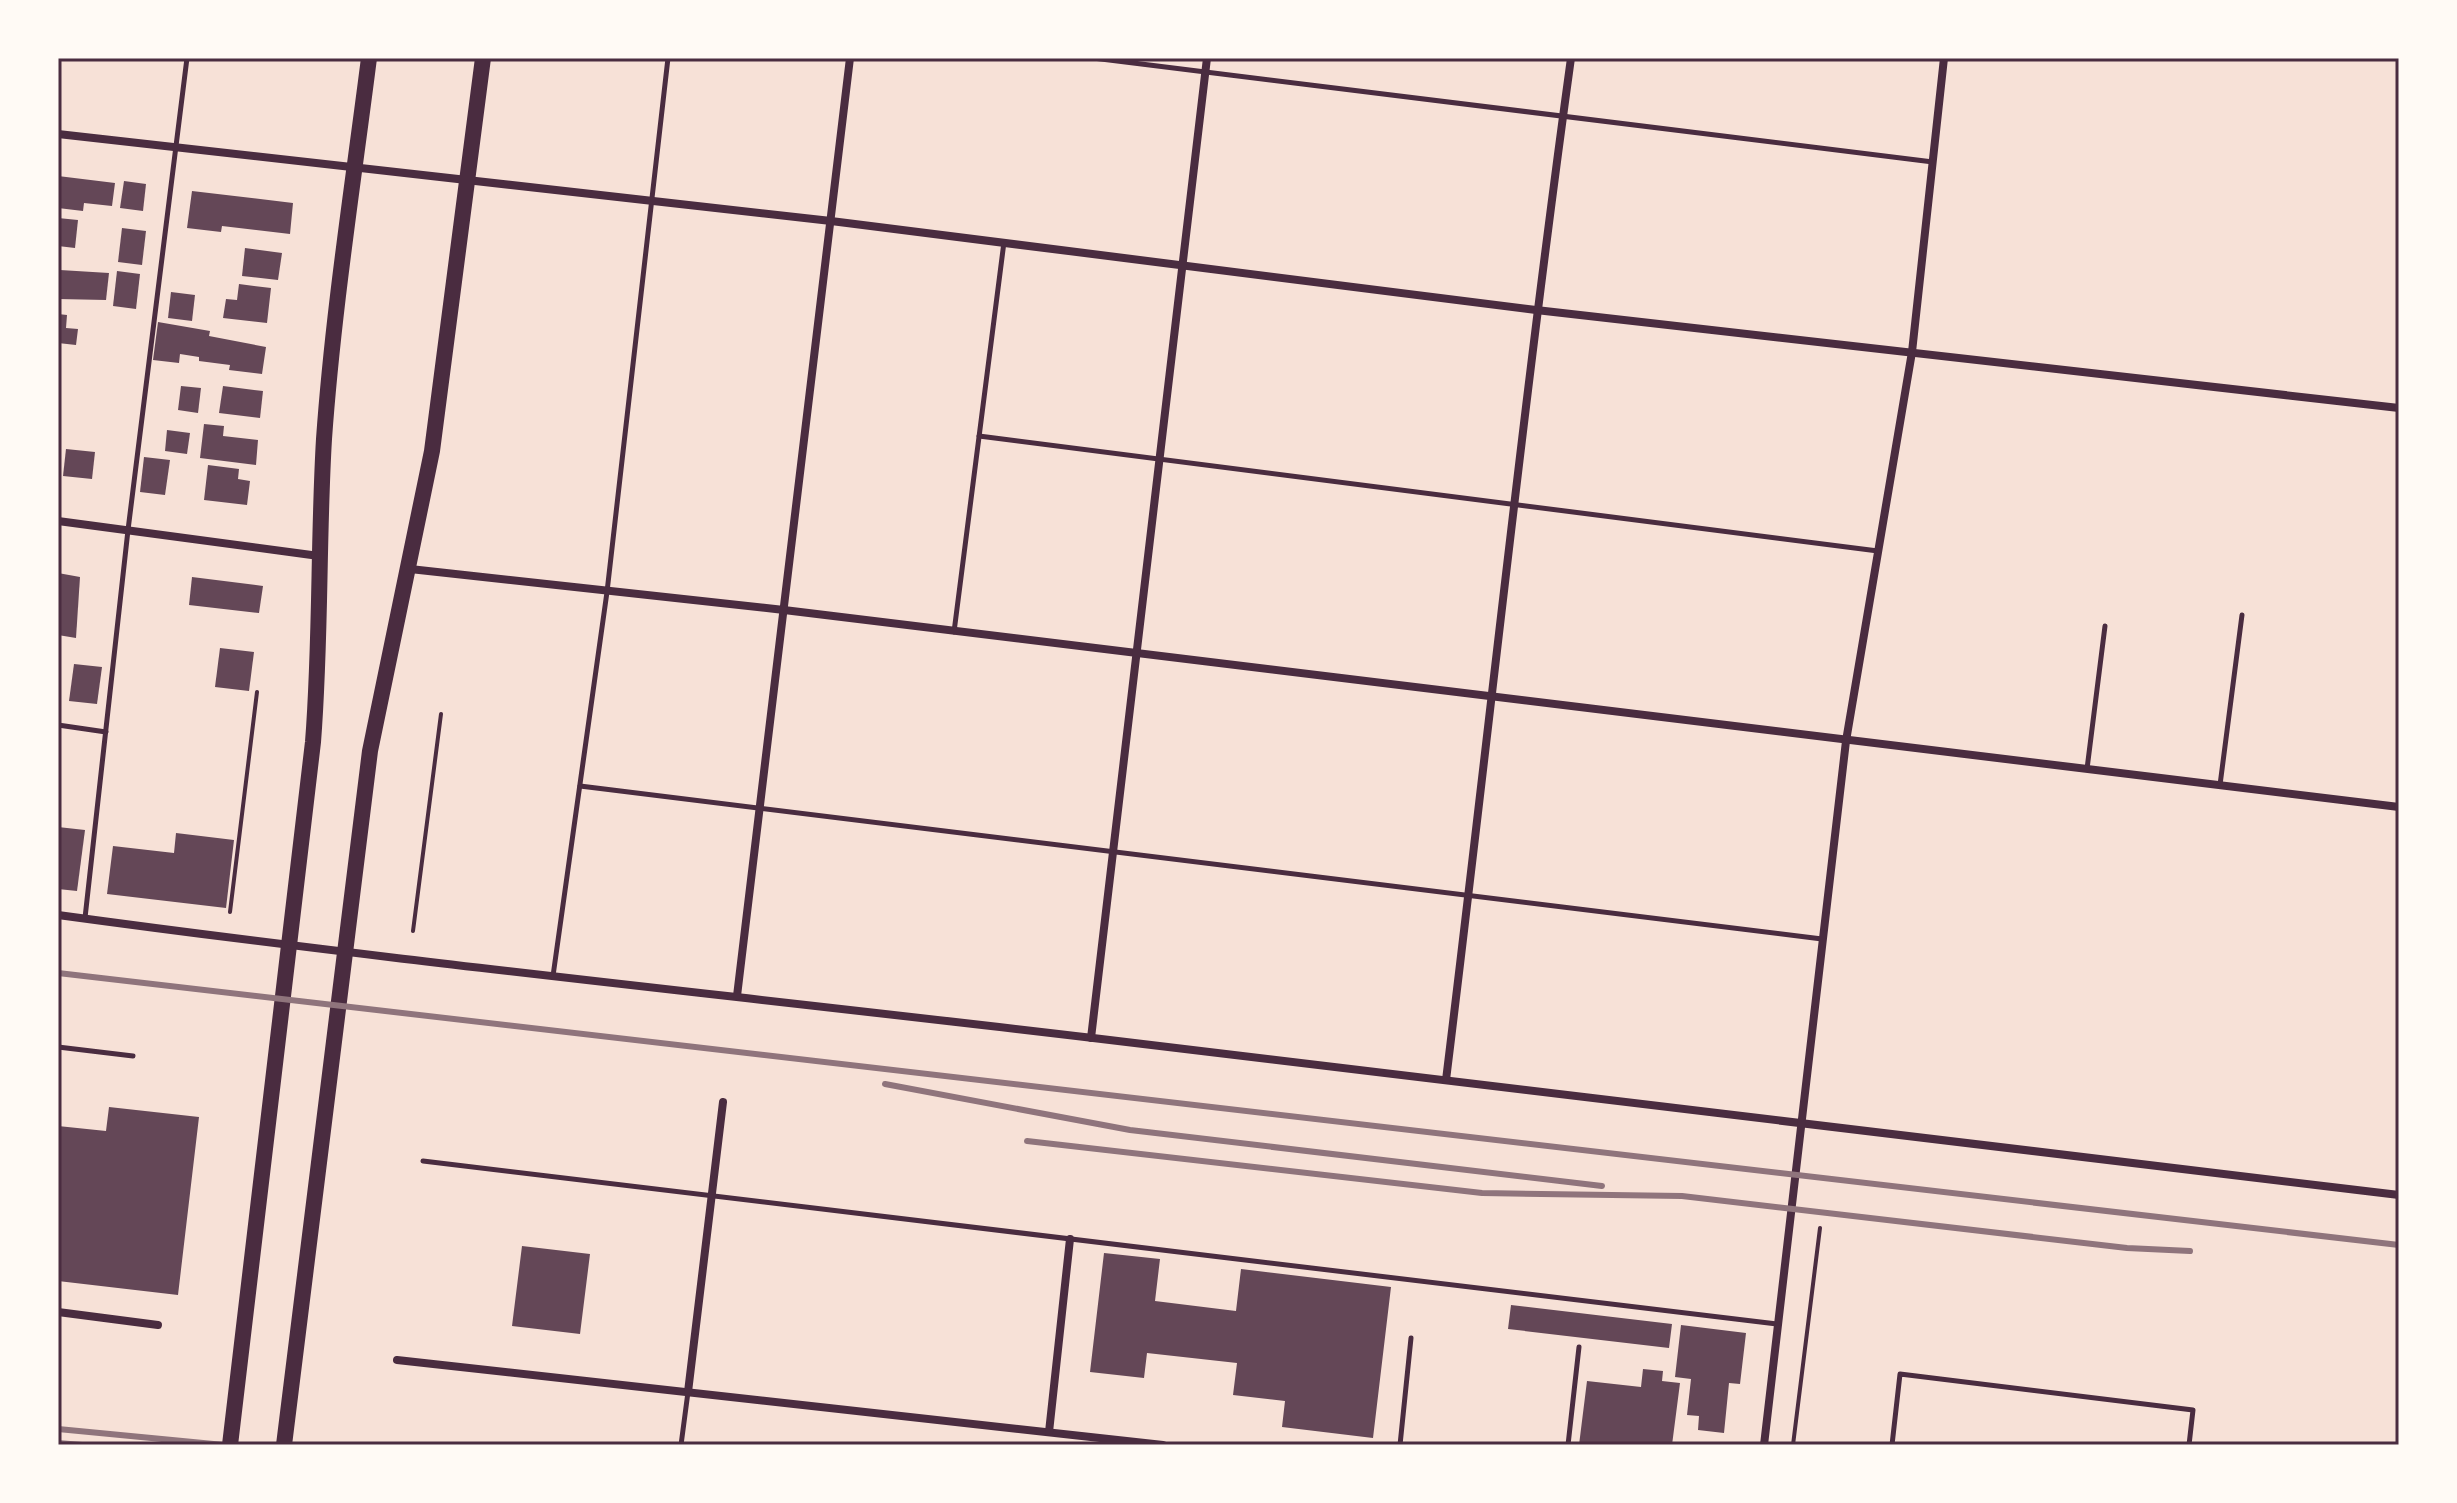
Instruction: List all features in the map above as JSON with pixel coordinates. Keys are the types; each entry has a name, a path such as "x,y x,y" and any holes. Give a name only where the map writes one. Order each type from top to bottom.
{"main road":[{"path":"230,1445 313,742 319,669 319,556 324,435 369,58"},
{"path":"284,1445 370,751 383,676 410,569 432,451 483,58"}],"street":[{"path":"737,996 850,58"},
{"path":"1091,1038 1207,58"},
{"path":"1446,1080 1494,697 1536,310 1571,58"},
{"path":"1764,1445 1846,741 1912,352 1944,58"},
{"path":"58,134 1004,241 1536,310 2399,408"},
{"path":"58,521 319,556"},
{"path":"410,569 784,610 2399,807"},
{"path":"58,915 409,961 737,996 1446,1080 1800,1126 2399,1195"},
{"path":"688,1392 723,1102"},
{"path":"1049,1432 1070,1239"},
{"path":"58,1312 158,1325"},
{"path":"397,1360 1163,1445"}],"lane":[{"path":"85,919 128,530 187,58"},
{"path":"553,976 607,592 668,58"},
{"path":"1093,58 1933,162"},
{"path":"954,632 1004,241"},
{"path":"979,436 1878,551"},
{"path":"2220,785 2242,615"},
{"path":"2087,770 2105,626"},
{"path":"58,725 106,732"},
{"path":"580,786 760,805 1113,853 1822,939"},
{"path":"58,1047 133,1056"},
{"path":"423,1161 1777,1324"},
{"path":"1400,1445 1411,1338"},
{"path":"1568,1445 1579,1347"},
{"path":"1892,1445 1900,1374 2193,1410 2189,1445"},
{"path":"681,1445 688,1392"}],"path":[{"path":"230,912 257,692"},
{"path":"413,931 441,714"},
{"path":"1793,1445 1820,1228"}],"building":[{"path":"58,176 115,183 112,206 84,203 83,211 58,208"},
{"path":"124,181 146,184 143,211 120,208"},
{"path":"192,191 293,203 290,234 222,226 221,232 187,228"},
{"path":"58,218 78,220 75,248 58,246"},
{"path":"122,228 146,231 142,265 118,262"},
{"path":"245,248 282,253 278,280 242,276"},
{"path":"60,270 109,273 106,300 58,299"},
{"path":"117,271 140,274 136,309 113,306"},
{"path":"239,284 271,288 267,323 223,318 226,299 237,300"},
{"path":"171,292 195,295 192,321 168,318"},
{"path":"58,314 67,315 66,328 78,329 76,345 58,343"},
{"path":"158,322 210,331 209,336 266,347 262,374 229,370 230,365 199,361 199,357 180,354 179,363 153,360"},
{"path":"181,386 201,388 198,413 178,410"},
{"path":"223,386 263,391 260,418 219,413"},
{"path":"204,424 224,426 223,436 258,440 256,465 200,458"},
{"path":"167,430 190,433 187,454 165,451"},
{"path":"66,449 95,452 92,479 63,476"},
{"path":"144,457 170,460 165,495 140,492"},
{"path":"208,465 239,469 238,479 250,481 247,505 204,500"},
{"path":"58,573 80,577 76,638 58,635"},
{"path":"192,577 263,586 259,613 189,605"},
{"path":"220,648 254,652 249,691 215,687"},
{"path":"74,664 102,667 97,704 69,701"},
{"path":"58,827 85,830 77,891 58,889"},
{"path":"176,833 234,840 226,908 107,894 113,846 174,853"},
{"path":"109,1107 199,1117 178,1295 58,1281 58,1126 106,1131"},
{"path":"522,1246 590,1254 580,1334 512,1326"},
{"path":"1104,1253 1160,1259 1155,1301 1236,1311 1241,1269 1391,1287 1373,1438 1282,1427 1285,1401 1233,1395 1237,1363 1147,1353 1144,1378 1090,1372"},
{"path":"1511,1305 1672,1324 1669,1348 1508,1329"},
{"path":"1681,1325 1746,1333 1740,1384 1729,1383 1724,1433 1698,1430 1699,1416 1687,1415 1691,1379 1675,1377"},
{"path":"1643,1369 1663,1371 1662,1381 1680,1383 1672,1445 1579,1445 1587,1381 1641,1387"}],"railway":[{"path":"58,973 2399,1245"},
{"path":"885,1084 1130,1130 1602,1186"},
{"path":"1027,1141 1482,1193 1682,1196 2127,1248 2190,1251"},
{"path":"58,1429 224,1445"},
{"path":"58,1443 82,1445"}]}
